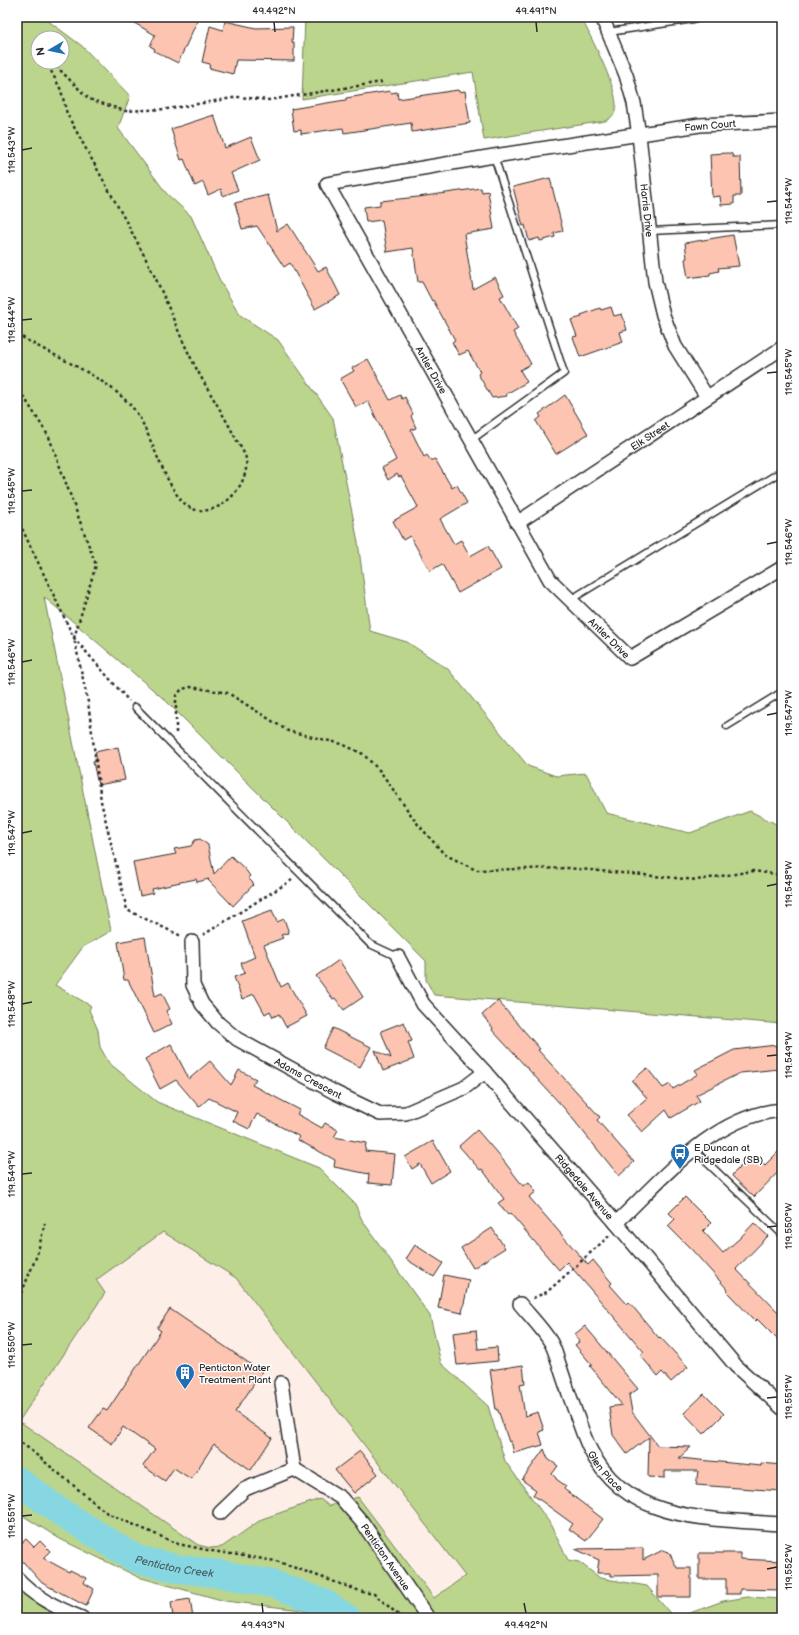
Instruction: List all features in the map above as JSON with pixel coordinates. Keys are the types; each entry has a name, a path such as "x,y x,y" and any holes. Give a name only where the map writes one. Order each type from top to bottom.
{"street":[{"name":"Harris Drive","path":"602,17 626,75 634,103 639,135 655,282 663,315 675,346 707,398"},
{"name":"Fawn Court","path":"639,135 700,125 782,121"},
{"name":"Antler Drive","path":"639,135 494,156 327,184 550,580 630,658 782,568"},
{"name":"Elk Street","path":"518,523 782,348"},
{"name":"Adams Crescent","path":"192,942 193,985 202,1004 218,1023 244,1042 334,1092 380,1114 406,1113 464,1088 485,1072"},
{"name":"Ridgedale Avenue","path":"398,957 423,1004 485,1072 616,1223 736,1366 782,1408"},
{"path":"616,1223 692,1149 732,1124 765,1111 782,1110"},
{"name":"Glen Place","path":"520,1304 551,1342 583,1435 591,1453 602,1470 622,1489 643,1503 665,1512 696,1518 782,1524"},
{"path":"220,1513 244,1489 294,1469 280,1383"},
{"name":"Penticton Avenue","path":"294,1469 341,1498 362,1522 428,1618"},
{"path":"17,1578 41,1598 82,1618"}],"lane":[{"path":"609,32 706,17"},
{"path":"471,440 564,372 494,156"},
{"path":"650,231 782,225"},
{"path":"570,600 782,471"},
{"path":"727,726 782,692"},
{"path":"135,707 370,944 398,957"},
{"path":"692,1149 782,1234"}],"path":[{"path":"17,334 102,382 119,394 136,412 146,430 174,492 190,508 200,510 221,504 236,492 245,476 246,458 227,421 190,357 155,276 67,114 61,90 51,71 51,67 56,66 89,99 126,111 167,109 239,97 269,100 382,82"},
{"path":"17,386 49,437 96,566 74,638"},
{"path":"17,518 74,638 88,702 101,801 127,910 192,942 301,874"},
{"path":"74,638 135,707"},
{"path":"176,749 175,704 176,696 182,689 191,687 228,693 288,731 342,744 363,754 380,771 416,822 444,854 476,870 568,868 697,880 753,871 782,875"},
{"path":"17,1304 37,1256 45,1223"},
{"path":"520,1304 547,1292 607,1239 616,1223"},
{"path":"17,1439 107,1513 178,1544 276,1561 363,1592 374,1594 402,1618"}],"shaded area":[{"path":"163,1232 236,1278 466,1576 434,1599 358,1497 228,1543 222,1547 211,1548 198,1545 19,1421 105,1293 96,1280"}],"green space":[{"path":"17,17 43,17 60,30 30,30 30,70 70,70 70,37 82,46 130,96 118,128 167,194 191,216 221,283 240,315 278,340 333,418 358,542 370,631 407,642 448,669 528,766 556,776 586,773 606,813 690,833 750,811 782,827 782,1024 434,995 426,980 426,961 165,700 44,597 111,931 83,947 55,985 91,1006 89,1010 98,1030 100,1047 109,1063 157,1102 319,1168 355,1204 362,1220 430,1316 441,1363 488,1406 505,1461 549,1522 568,1560 579,1562 600,1578 647,1586 674,1618 317,1618 302,1610 225,1601 138,1577 60,1539 17,1512","holes":["163,1232 236,1278 465,1576 434,1598 358,1497 329,1506 320,1499 262,1519 222,1547 211,1548 198,1545 19,1421 105,1293 96,1280"]},
{"path":"305,17 581,17 612,84 615,95 616,110 610,118 605,121 484,140 473,72 302,99"},
{"path":"17,1588 43,1608 64,1618 17,1618"},
{"path":"748,1597 782,1599 782,1618 676,1618 723,1601"}],"building":[{"path":"124,17 199,17 178,63 154,51 155,49 150,46 155,35"},
{"path":"225,21 256,28 293,27 292,42 294,42 294,61 236,60 233,74 209,68 210,64 202,62 210,26 223,30"},
{"path":"458,90 459,92 465,91 470,123 412,132 411,123 344,133 343,128 301,134 301,130 294,131 291,109 390,91 391,93 397,92 398,99"},
{"path":"214,115 225,148 251,137 260,160 231,173 238,190 223,196 221,189 208,195 203,182 195,186 184,159 181,160 171,129"},
{"path":"710,154 732,154 733,157 740,157 741,196 734,196 734,204 721,205 720,196 712,197"},
{"path":"550,178 563,231 554,233 555,237 540,241 539,238 529,241 525,225 523,226 513,187"},
{"path":"481,188 482,192 488,191 494,229 464,234 473,289 495,277 504,295 500,297 518,329 513,332 531,364 520,370 527,382 506,394 507,396 492,398 478,374 480,372 468,351 459,355 452,342 455,340 433,300 432,301 422,282 418,282 413,248 387,252 382,220 366,222 364,207 380,205 380,201"},
{"path":"268,195 277,231 288,224 318,271 326,267 340,295 315,309 290,263 284,267 257,226 242,229 235,203"},
{"path":"733,235 739,266 718,268 719,271 710,273 710,275 688,278 685,259 687,258 685,243"},
{"path":"611,307 614,316 622,314 627,330 620,332 623,342 580,357 573,337 577,336 571,320 582,317 581,315 600,308 601,310"},
{"path":"368,359 390,400 400,395 402,399 405,397 413,414 411,416 416,428 411,430 424,457 427,455 431,461 435,459 452,488 457,485 467,503 440,519 454,544 461,540 470,556 488,546 501,569 458,593 442,564 430,571 410,536 403,540 393,521 418,507 401,476 399,477 397,474 388,480 382,468 396,460 368,401 356,407 340,379 354,371 352,368"},
{"path":"565,395 588,434 556,454 536,421 541,417 539,414"},
{"path":"118,747 125,780 98,785 93,762 97,761 95,752"},
{"path":"200,839 208,845 214,874 231,856 245,869 250,876 248,878 254,884 233,906 208,880 209,879 197,882 196,879 171,884 152,889 153,893 140,896 133,862 176,854 174,849 191,846 195,840"},
{"path":"272,910 277,922 284,919 289,933 281,935 283,938 264,945 281,987 288,983 307,1016 286,1027 279,1014 273,1017 270,1011 265,1014 254,994 242,999 234,977 245,973 241,963 255,957 242,921"},
{"path":"145,937 155,996 162,993 170,1009 166,1011 172,1024 154,1033 128,980 124,980 118,942"},
{"path":"339,960 363,997 344,1010 335,998 333,999 316,976"},
{"path":"498,1001 540,1049 538,1050 600,1117 597,1120 634,1162 619,1176 564,1108 492,1030 493,1028 482,1015"},
{"path":"404,1022 412,1041 408,1042 414,1059 383,1071 375,1050 391,1058 381,1031"},
{"path":"333,1028 371,1047 360,1067 323,1048"},
{"path":"171,1044 189,1079 210,1061 231,1085 239,1070 256,1079 252,1085 300,1110 297,1114 322,1128 325,1123 338,1130 334,1137 366,1143 365,1151 395,1154 392,1185 368,1183 369,1174 334,1167 335,1160 298,1140 300,1137 257,1114 249,1129 233,1121 237,1112 209,1098 199,1107 176,1080 160,1089 145,1059"},
{"path":"776,1045 779,1069 740,1073 696,1095 700,1101 671,1118 666,1110 642,1132 627,1115 647,1098 632,1081 647,1068 663,1088 670,1084 673,1089 698,1074 695,1070 734,1050"},
{"path":"477,1130 523,1186 529,1182 536,1192 529,1197 588,1265 593,1260 612,1283 610,1285 627,1304 629,1302 659,1338 660,1337 688,1367 671,1382 662,1372 658,1376 640,1355 644,1352 567,1262 559,1270 510,1213 508,1214 498,1203 504,1199 482,1169 480,1170 459,1146"},
{"path":"433,1141 450,1171 431,1183 420,1164 412,1169 405,1157"},
{"path":"782,1148 782,1168 754,1197 733,1177 732,1175 747,1160 749,1162 755,1155 765,1165"},
{"path":"685,1197 711,1223 703,1231 723,1253 754,1223 768,1236 736,1269 782,1316 782,1344 757,1319 755,1321 727,1292 728,1290 692,1250 668,1226 675,1219 669,1213"},
{"path":"492,1228 505,1248 473,1268 461,1248"},
{"path":"415,1245 443,1263 434,1277 406,1259"},
{"path":"444,1275 469,1280 462,1313 438,1308"},
{"name":"Penticton Water Treatment Plant","path":"170,1309 262,1372 235,1412 272,1438 251,1470 214,1444 191,1479 174,1468 165,1481 143,1466 155,1449 123,1427 112,1444 89,1428 103,1409 107,1411 161,1331 157,1328"},
{"path":"585,1326 638,1389 629,1395 632,1412 658,1446 691,1447 679,1458 761,1466 761,1463 782,1465 782,1491 696,1485 698,1471 665,1471 665,1478 648,1477 649,1437 627,1454 613,1435 609,1407 622,1405 575,1345 579,1342 575,1334"},
{"path":"476,1330 478,1349 497,1347 498,1361 457,1365 453,1333"},
{"path":"523,1365 525,1383 520,1384 525,1416 538,1412 544,1430 539,1432 543,1445 514,1453 511,1441 509,1442 498,1410 496,1410 490,1370"},
{"path":"704,1394 724,1414 704,1434 684,1413"},
{"path":"544,1449 548,1459 558,1466 552,1474 566,1486 564,1489 603,1519 586,1541 569,1529 573,1524 533,1495 536,1490 522,1480"},
{"path":"360,1451 378,1474 354,1493 335,1470"},
{"path":"26,1539 34,1547 40,1541 50,1551 43,1558 69,1572 70,1570 86,1578 84,1583 94,1589 86,1606 42,1583 17,1555 17,1547"},
{"path":"643,1548 643,1560 663,1550 669,1552 677,1568 691,1568 691,1597 658,1597 658,1575 611,1576 611,1573 597,1573 599,1560 575,1549"},
{"path":"699,1553 740,1553 740,1559 782,1561 782,1585 780,1585 780,1590 740,1589 740,1594 726,1594 726,1579 699,1579"},
{"path":"190,1599 193,1618 173,1618 171,1602"}],"waterway":[{"name":"Penticton Creek","path":"17,1480 59,1511 136,1559 179,1569 221,1574 273,1584 324,1603 347,1618"}],"place":[{"name":"E Duncan at Ridgedale (SB)","path":"680,1170"},
{"name":"Penticton Water Treatment Plant","path":"185,1390"}]}
